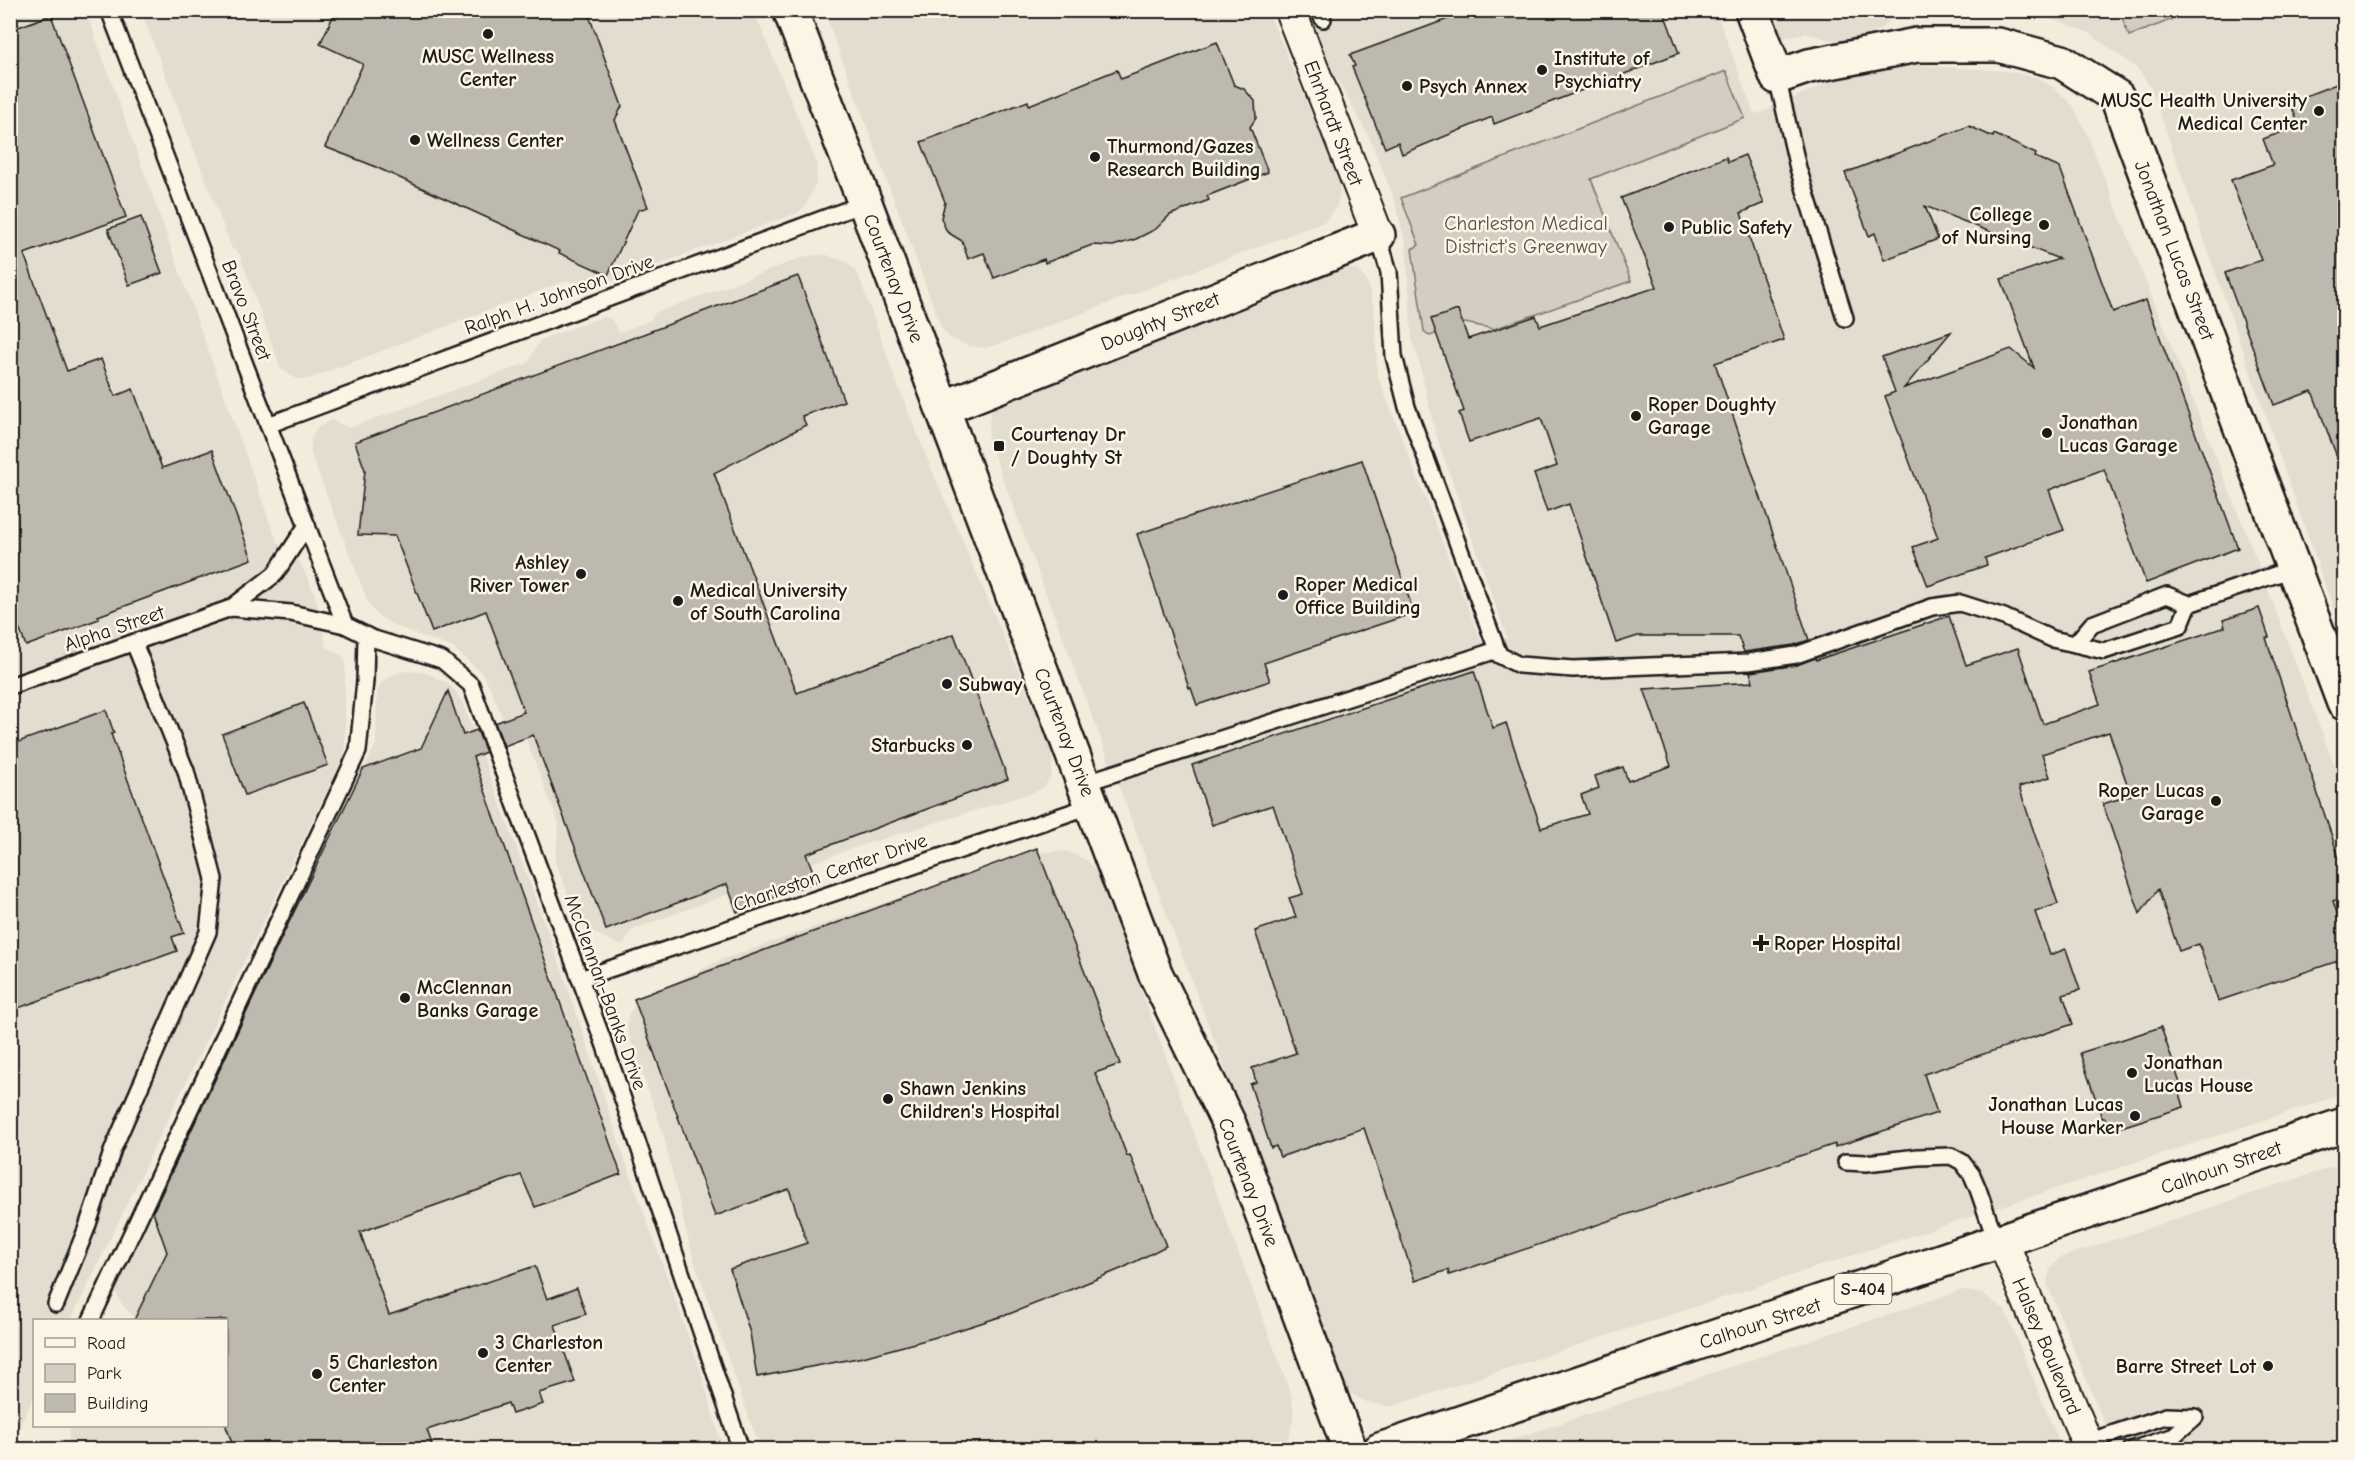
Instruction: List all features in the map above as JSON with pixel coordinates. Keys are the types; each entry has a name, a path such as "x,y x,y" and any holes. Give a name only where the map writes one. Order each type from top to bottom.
{"street":[{"name":"Courtenay Drive","path":"790,10 943,408 1155,973 1229,1124 1350,1449"},
{"name":"Ehrhardt Street","path":"1290,10 1378,236"},
{"path":"1752,10 1777,77"},
{"name":"Jonathan Lucas Street","path":"1777,77 1809,66 1917,45 1998,45 2061,62 2117,97 2295,568 2336,653 2344,703"},
{"name":"Doughty Street","path":"943,408 1378,236"},
{"name":"Calhoun Street","path":"1380,1449 2000,1243 2344,1125"},
{"name":"Halsey Boulevard","path":"2000,1243 2088,1446"}],"lane":[{"name":"Bravo Street","path":"109,10 345,625"},
{"path":"1777,77 1801,178 1845,318"},
{"name":"Ralph H. Johnson Drive","path":"268,425 865,203"},
{"path":"1378,236 1389,272 1394,356 1407,407 1499,655 1519,665 1573,669 1749,662 1796,655 1932,607 1960,603 2004,617 2052,639 2104,651 2180,626 2189,604"},
{"name":"Alpha Street","path":"10,686 231,608 275,573 307,525"},
{"path":"2075,644 2092,624 2167,595 2189,604 2295,568"},
{"name":"Alpha Street","path":"231,608 291,614 345,625"},
{"name":"McClennan-Banks Drive","path":"345,625 366,636 441,660 471,685 605,1046 741,1449"},
{"path":"91,1319 358,751 365,681 366,636"},
{"path":"56,1304 86,1230 113,1149 208,932 214,879 186,771 134,643"},
{"name":"Charleston Center Drive","path":"580,979 1089,794 1497,650"},
{"path":"1846,1162 1866,1163 1951,1156 1962,1162 1975,1182 2000,1243"},
{"path":"2088,1446 2166,1416 2195,1417 2172,1437 2131,1449"}],"shaded area":[{"path":"11,11 86,11 277,542 300,562 315,594 326,646 345,658 345,753 71,1319 33,1319 33,1398 11,1445"},
{"path":"141,11 754,11 817,164 816,183 806,206 797,213 589,290 570,281 563,282 308,379 297,379 281,369 239,253 232,249"},
{"path":"824,11 1268,11 1339,179 1340,192 1337,206 1326,221 1012,340 985,348 968,346 950,338 942,329"},
{"name":"Roper Hospital","path":"1306,11 1716,11 1753,111 1758,114 1833,80 1880,69 1920,65 2006,71 2039,78 2058,91 2073,106 2087,134 2254,553 2344,791 2344,1094 1390,1407 1367,1402 1346,1391 988,439 990,411 1006,396 1343,268 1357,269 1368,283 1375,315 1377,374 1481,641 1507,638 1436,435 1417,353 1412,342 1406,244 1393,196 1369,137 1336,77"},
{"path":"1769,11 1911,11 1896,14 1880,30 1853,40 1831,40 1805,33 1779,39"},
{"path":"2017,11 2344,11 2344,622 2335,614 2151,88 2138,69 2089,33 2064,23"},
{"name":"Medical University of South Carolina","path":"827,255 846,262 860,279 895,378 929,463 1049,742 1053,759 1051,777 1044,787 1035,792 850,849 632,930 624,944 620,945 581,925 555,861 559,824 525,737 503,719 481,672 453,648 395,626 377,615 369,605 311,454 311,439 316,429 331,420 349,428 528,363 540,340 602,317 611,318 619,333 651,320 655,313 804,257"},
{"path":"404,671 424,672 448,683 464,706 562,970 625,1160 700,1369 723,1449 67,1450 70,1427 228,1427 228,1319 140,1319 133,1316 121,1303 116,1292 117,1276 376,744 377,694 380,684 392,675"},
{"name":"Shawn Jenkins Children's Hospital","path":"1066,851 1088,861 1098,874 1291,1394 1294,1411 1290,1434 1285,1442 1267,1450 760,1449 697,1269 663,1133 629,1035 627,1025 629,1014 635,1005 646,996 723,959 906,895 1045,852"},
{"path":"2344,1163 2344,1449 2115,1449 2047,1284 2050,1269 2059,1258"},
{"path":"1962,1290 1983,1294 2005,1310 2062,1449 1483,1449"}],"green space":[{"path":"2103,11 2194,11 2129,36 2120,12 2106,17"},
{"name":"Charleston Medical District's Greenway","path":"1726,71 1745,118 1591,179 1631,281 1494,329 1465,323 1430,336 1424,331 1412,249 1419,245 1401,198"}],"building":[{"name":"Wellness Center","path":"336,10 587,10 622,106 615,120 648,207 638,210 608,275 369,164 325,147 363,64 320,44"},
{"name":"Institute of Psychiatry","path":"1454,10 1663,10 1679,53 1494,124 1492,117 1402,154 1398,142 1385,148 1352,67 1355,66 1350,55 1456,16"},
{"path":"51,15 126,217 24,254 67,371 101,359 115,396 133,389 162,468 212,450 252,559 98,616 99,619 26,646 10,605 10,30"},
{"name":"Thurmond/Gazes Research Building","path":"1217,42 1234,85 1244,89 1255,101 1256,118 1250,127 1268,172 1207,196 1209,200 1170,215 1156,229 1136,239 1113,246 1092,245 1045,263 1044,259 994,278 984,253 968,259 962,241 947,232 941,218 945,202 921,142 1028,101 1029,105 1117,70 1121,79"},
{"path":"2344,81 2344,470 2342,470 2312,391 2274,405 2225,273 2261,260 2231,180 2273,165 2263,139 2299,126 2290,102"},
{"path":"1969,126 1993,137 1994,134 2060,168 2113,312 2146,300 2238,548 2146,583 2104,469 2049,490 2064,530 1985,558 1987,565 1928,586 1913,547 1938,538 1885,396 1895,392 1882,357 1951,332 1904,388 2011,349 2034,368 2001,279 2059,259 1925,206 1938,239 1884,260 1875,233 1869,236 1845,173"},
{"name":"Roper Doughty Garage","path":"1745,155 1764,203 1741,213 1784,340 1715,363 1809,640 1794,645 1744,652 1738,636 1638,636 1616,643 1569,504 1547,512 1534,474 1557,466 1541,418 1469,442 1459,413 1464,411 1431,319 1458,310 1468,339 1536,316 1540,326 1657,287 1621,198 1726,157 1728,162"},
{"path":"141,217 162,273 129,285 108,229"},
{"name":"Medical University of South Carolina","path":"798,276 844,401 802,416 806,425 714,473 797,693 954,634 1008,779 806,854 817,881 737,912 727,884 606,930 533,735 504,746 495,723 524,712 486,611 432,632 395,536 358,535 365,470 355,442"},
{"name":"Roper Medical Office Building","path":"1362,460 1414,613 1264,663 1270,681 1197,705 1191,688 1189,688 1137,534"},
{"name":"Roper Hospital","path":"2259,608 2269,637 2266,638 2344,873 2344,897 2333,901 2344,935 2344,959 2218,1001 2199,944 2179,951 2158,889 2140,914 2103,804 2131,795 2109,732 2042,754 2050,777 2019,787 2058,904 2035,912 2050,955 2066,949 2080,990 2063,995 2073,1024 1924,1074 1937,1113 1835,1147 1835,1144 1449,1275 1448,1270 1415,1281 1364,1128 1280,1157 1276,1146 1271,1148 1250,1084 1256,1082 1252,1068 1296,1053 1255,931 1296,917 1289,898 1303,894 1273,805 1212,825 1192,765 1474,671 1493,728 1506,723 1541,828 1588,814 1581,795 1599,788 1595,776 1623,767 1628,781 1671,766 1644,689 1753,682 1750,672 1797,665 1815,658 1816,660 1949,616 1966,665 2018,648 2043,724 2100,704 2089,672 2225,627 2223,620"},
{"name":"McClennan Banks Garage","path":"448,691 463,735 477,730 486,752 473,757 621,1174 535,1207 521,1175 360,1232 389,1315 535,1266 547,1299 577,1288 586,1314 555,1325 575,1382 539,1393 543,1404 512,1414 508,1403 427,1430 432,1444 415,1449 234,1449 226,1427 228,1319 134,1319 167,1252 153,1212 363,769 421,748"},
{"path":"304,703 328,765 245,795 222,734"},
{"path":"106,710 114,733 111,734 184,933 172,937 177,951 10,1011 10,745"},
{"name":"Shawn Jenkins Children's Hospital","path":"1037,848 1120,1064 1095,1073 1127,1156 1130,1155 1166,1246 1123,1268 1009,1314 863,1357 757,1377 750,1333 730,1269 807,1243 789,1189 715,1216 634,999"},
{"name":"Jonathan Lucas House","path":"2161,1027 2183,1092 2180,1093 2184,1107 2109,1131 2105,1118 2102,1118 2080,1053"}],"place":[{"name":"MUSC Wellness Center","path":"488,34"},
{"name":"Institute of Psychiatry","path":"1542,70"},
{"name":"Psych Annex","path":"1407,86"},
{"name":"MUSC Health University Medical Center","path":"2319,111"},
{"name":"Wellness Center","path":"415,140"},
{"name":"Thurmond/Gazes Research Building","path":"1095,157"},
{"name":"College of Nursing","path":"2044,225"},
{"name":"Public Safety","path":"1669,227"},
{"name":"Roper Doughty Garage","path":"1636,416"},
{"name":"Jonathan Lucas Garage","path":"2047,433"},
{"name":"Courtenay Dr / Doughty St","path":"999,446"},
{"name":"Ashley River Tower","path":"581,574"},
{"name":"Roper Medical Office Building","path":"1283,595"},
{"name":"Medical University of South Carolina","path":"678,601"},
{"name":"Subway","path":"947,684"},
{"name":"Starbucks","path":"967,745"},
{"name":"Roper Lucas Garage","path":"2216,801"},
{"name":"Roper Hospital","path":"1761,943"},
{"name":"McClennan Banks Garage","path":"405,998"},
{"name":"Jonathan Lucas House","path":"2132,1073"},
{"name":"Shawn Jenkins Children's Hospital","path":"888,1099"},
{"name":"Jonathan Lucas House Marker","path":"2135,1116"},
{"name":"3 Charleston Center","path":"483,1353"},
{"name":"Barre Street Lot","path":"2268,1366"},
{"name":"5 Charleston Center","path":"317,1374"}]}
